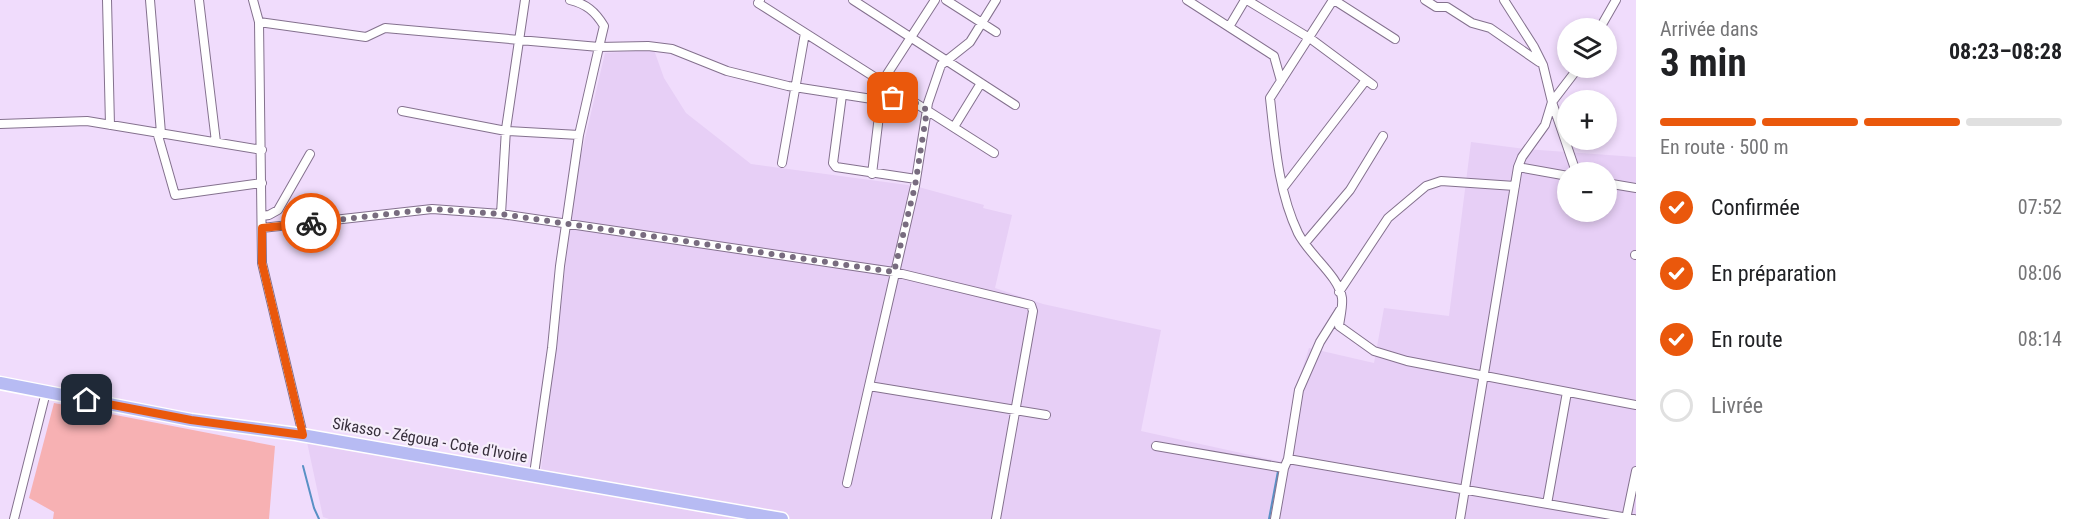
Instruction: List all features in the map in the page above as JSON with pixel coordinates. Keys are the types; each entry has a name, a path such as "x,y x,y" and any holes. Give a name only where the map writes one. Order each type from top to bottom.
{"highway":[{"name":"Sikasso - Zégoua - Cote d'Ivoire","path":"0,383 191,420 303,435 414,456 534,474 751,517 782,519"}],"street":[{"path":"107,0 110,124"},
{"path":"150,0 159,133 175,195 261,183"},
{"path":"200,0 216,142"},
{"path":"253,0 259,22 262,263 303,435"},
{"path":"501,214 506,131 525,0"},
{"path":"534,474 579,135 604,26 597,15 584,4 570,0"},
{"path":"760,0 758,3 994,153"},
{"path":"853,0 1015,105"},
{"path":"882,82 935,0"},
{"path":"946,0 996,32"},
{"path":"848,483 916,179 927,110 941,65 970,42 996,0"},
{"path":"1187,0 1274,56 1281,81"},
{"path":"1228,27 1246,0 1309,38 1369,83 1283,188"},
{"path":"1395,39 1334,0 1270,98 1283,188 1299,234 1314,258 1336,282 1342,298 1339,326 1374,351 1407,361 1636,405"},
{"path":"1425,0 1436,7 1447,7 1472,23 1490,28 1543,65"},
{"path":"1504,0 1543,65 1552,102 1573,162"},
{"path":"1606,18 1616,0"},
{"path":"259,22 366,37 385,28 598,47 648,46 672,49 727,71 795,88 881,99 906,97"},
{"path":"782,163 805,33"},
{"path":"1460,519 1518,167 1545,125 1552,102 1570,78"},
{"path":"954,128 981,83"},
{"path":"842,94 833,163 839,169 916,179"},
{"path":"872,174 881,99"},
{"path":"402,111 506,131 579,135"},
{"path":"0,124 87,121 261,150"},
{"path":"1305,243 1350,190 1383,136"},
{"path":"262,216 278,210 310,154"},
{"path":"1518,167 1557,175"},
{"path":"1340,292 1388,218 1426,186 1441,181 1515,186"},
{"path":"1617,185 1636,188"},
{"path":"262,228 432,209 501,214 894,272 1031,305 1033,311 996,519"},
{"path":"1275,519 1284,468 1288,459 1299,390 1320,342 1341,309"},
{"path":"868,386 1046,415"},
{"path":"14,519 46,392"},
{"path":"1547,504 1567,392"},
{"path":"1156,446 1284,468"},
{"path":"1288,459 1629,519 1636,471"}],"shaded area":[{"path":"654,50 664,78 686,113 751,164 915,186 1012,215 995,288 1043,304 1161,330 1141,431 1282,462 1294,395 1309,348 1374,363 1384,308 1449,316 1471,142 1525,149 1636,157 1636,519 329,519 323,517 304,428 541,470 576,177 605,53"},
{"path":"54,403 275,446 269,519 53,519 54,512 29,498"}],"waterway":[{"path":"303,466 319,519"},
{"path":"1269,519 1278,471"}],"way so far":[{"path":"311,223 432,209 501,214 894,272 915,186 927,110 906,97 893,98"}],"route":[{"path":"87,400 191,420 303,435 262,263 262,228 311,223"}]}
